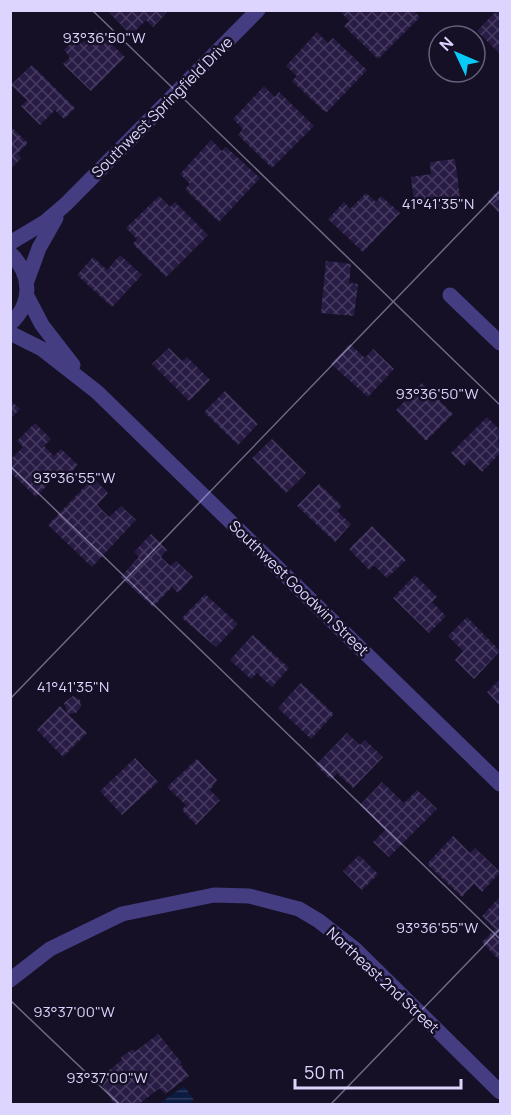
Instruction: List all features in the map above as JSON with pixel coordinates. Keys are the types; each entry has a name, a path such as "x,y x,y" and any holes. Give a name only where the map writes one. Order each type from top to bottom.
{"street":[{"name":"Southwest Springfield Drive","path":"10,243 45,222 66,204 258,10"},
{"name":"Southwest Springfield Drive","path":"27,280 39,248 66,204"},
{"path":"10,253 20,262 27,280 28,298 24,309 10,324"},
{"path":"450,295 501,343"},
{"name":"Southwest Goodwin Street","path":"28,298 42,325 97,392"},
{"name":"Southwest Goodwin Street","path":"10,333 42,349 97,392 501,784"},
{"name":"Northeast 2nd Street","path":"10,980 50,949 122,914 214,895 249,896 299,909 319,921 356,950 501,1092"}],"water":[{"path":"184,1086 194,1100 188,1104 159,1104"}],"building":[{"path":"107,10 169,10 153,27 146,20 131,35"},
{"path":"339,10 413,10 420,17 378,59 344,26 349,21"},
{"path":"497,10 500,10 500,54 487,41 487,24 484,24"},
{"path":"96,29 125,57 91,91 63,64 70,57 64,50 76,38 82,43"},
{"path":"317,32 328,43 333,38 367,70 326,113 292,81 297,76 286,66"},
{"path":"32,65 75,108 64,119 55,110 40,125 21,106 27,100 11,85"},
{"path":"264,86 275,97 279,92 314,126 272,168 238,135 243,129 233,119"},
{"path":"10,126 28,143 17,154 21,158 10,169"},
{"path":"211,140 222,151 226,147 260,178 219,222 185,189 190,184 180,174"},
{"path":"455,159 461,205 435,208 434,199 414,202 411,177 431,174 430,162"},
{"path":"500,188 500,214 488,201"},
{"path":"366,193 376,202 381,196 400,213 363,252 328,219 344,202 350,209"},
{"path":"159,196 170,207 175,202 208,235 166,277 133,244 137,239 126,228"},
{"path":"120,255 142,275 112,307 77,275 93,257 107,270"},
{"path":"326,261 351,264 349,283 358,284 354,316 321,313"},
{"path":"350,344 365,358 373,349 394,369 368,397 331,364"},
{"path":"169,348 182,361 187,357 210,380 189,401 152,364"},
{"path":"422,383 453,414 426,441 396,410"},
{"path":"225,391 258,424 238,445 204,412"},
{"path":"10,400 20,409 10,419"},
{"path":"487,417 500,430 498,440 500,453 482,472 470,460 464,466 451,453"},
{"path":"35,423 51,439 44,446 54,456 61,449 78,465 62,482 56,476 36,497 10,472 10,460 23,447 17,441"},
{"path":"272,439 306,473 286,493 252,458"},
{"path":"93,478 108,493 97,505 109,517 121,506 136,520 92,567 48,525"},
{"path":"319,484 342,506 337,511 351,524 335,542 297,506"},
{"path":"372,526 406,560 387,578 374,565 369,570 349,549"},
{"path":"151,534 167,550 161,557 170,566 176,561 193,577 178,593 172,587 153,607 121,577 139,557 134,552"},
{"path":"415,575 437,597 432,602 446,616 429,633 393,598"},
{"path":"205,594 238,624 216,647 182,618"},
{"path":"467,617 500,651 474,679 455,660 463,651 448,636"},
{"path":"253,635 289,668 272,687 257,673 251,679 230,660"},
{"path":"500,679 500,706 487,692"},
{"path":"301,683 334,714 311,739 278,708"},
{"path":"73,696 80,700 81,707 76,713 68,714 64,703"},
{"path":"60,706 87,733 63,757 37,730"},
{"path":"347,733 360,745 365,740 383,757 353,788 337,773 331,780 316,765"},
{"path":"135,758 158,782 122,815 100,791"},
{"path":"197,759 217,780 210,790 220,800 196,825 182,810 186,805 167,787"},
{"path":"382,782 404,803 417,790 437,809 389,857 373,842 385,830 360,805"},
{"path":"453,836 470,853 475,848 500,872 482,892 474,884 462,897 427,864"},
{"path":"359,855 378,874 362,890 343,871"},
{"path":"500,897 500,961 482,942 495,929 482,916"},
{"path":"158,1034 182,1063 180,1064 189,1076 165,1094 160,1088 139,1104 114,1104 100,1081 122,1060 121,1057 133,1049 135,1052"}]}
